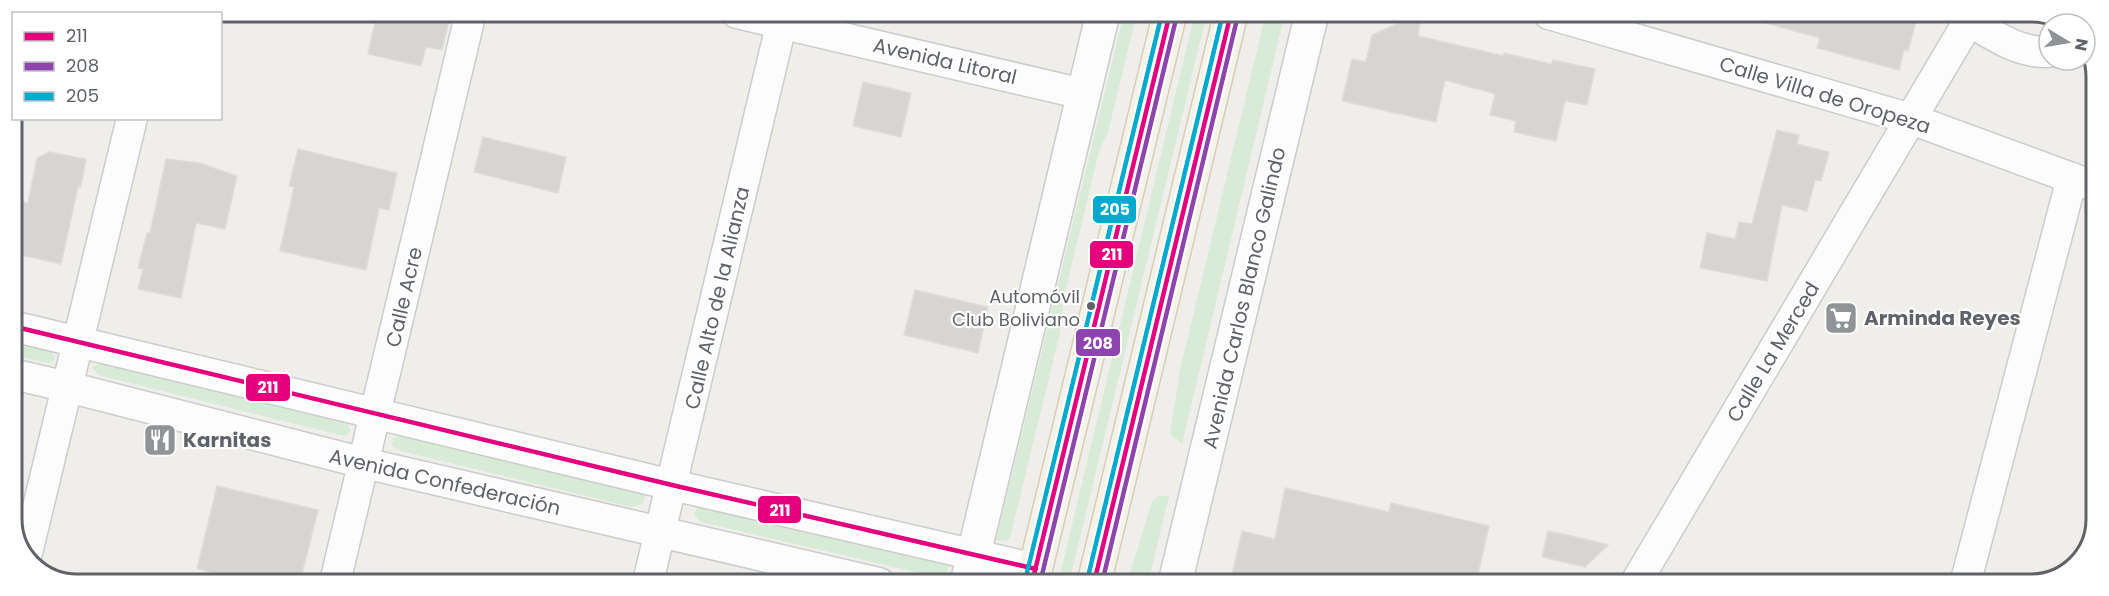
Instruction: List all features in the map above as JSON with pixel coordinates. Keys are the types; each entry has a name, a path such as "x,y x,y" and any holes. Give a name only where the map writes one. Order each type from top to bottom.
{"main road":[{"path":"1034,574 1168,22"},
{"path":"1096,574 1229,22"}],"street":[{"name":"Calle Acre","path":"337,574 469,22"},
{"name":"Calle Alto de la Alianza","path":"650,574 782,22"},
{"name":"Avenida Litoral","path":"799,22 1083,94"},
{"path":"971,568 1101,22"},
{"name":"Avenida Carlos Blanco Galindo","path":"1177,574 1310,22"},
{"name":"Calle Villa de Oropeza","path":"1577,22 1911,119 2084,182"},
{"path":"1911,119 1969,22"},
{"path":"1977,22 2007,44 2037,52"},
{"name":"Calle La Merced","path":"1641,574 1911,119"},
{"path":"29,544 132,120"},
{"path":"1968,574 2084,182"},
{"path":"23,328 672,485 971,568 1018,574"},
{"name":"Avenida Confederación","path":"23,376 364,463 840,574"}],"green space":[{"path":"1122,22 1135,22 1108,132 1099,151 1063,301 1063,320 1010,538 1006,541 996,540"},
{"path":"1193,22 1205,22 1071,574 1060,574"},
{"path":"1264,22 1283,22 1182,444 1170,434 1180,370"},
{"path":"23,344 50,350 55,357 54,361 49,363 23,357"},
{"path":"103,363 347,423 351,431 344,436 98,375 92,367"},
{"path":"405,434 637,486 645,494 643,504 631,507 401,451 392,446 393,438"},
{"path":"1158,496 1169,496 1150,574 1130,574 1152,502"},
{"path":"706,506 941,561 949,566 946,574 924,574 701,522 694,515 697,507"}],"building":[{"path":"375,22 449,22 442,50 426,47 421,66 368,54"},
{"path":"1401,22 1415,22 1420,23 1418,36 1504,56 1504,53 1551,64 1553,60 1595,69 1587,105 1565,101 1556,141 1514,132 1516,121 1490,115 1495,94 1445,80 1436,122 1342,101 1352,59 1366,62 1372,35"},
{"path":"1762,22 1916,22 1908,51 1904,50 1899,70 1817,48 1820,38"},
{"path":"863,82 911,93 901,137 853,126"},
{"path":"1777,130 1799,135 1797,144 1829,152 1821,181 1815,180 1807,211 1782,205 1767,281 1700,268 1707,233 1735,239 1739,222 1752,224"},
{"path":"483,137 566,157 558,193 474,172"},
{"path":"298,149 397,173 389,210 379,208 366,270 280,251 294,187 289,186"},
{"path":"49,152 86,159 61,264 22,255 22,202 28,203 37,158"},
{"path":"166,159 200,163 237,176 225,229 196,223 181,298 138,289 143,269 138,268 147,233 150,233"},
{"path":"915,290 988,307 978,353 904,335"},
{"path":"217,486 318,510 302,574 218,574 197,569"},
{"path":"1285,488 1389,512 1391,503 1489,526 1478,574 1232,574 1242,531 1275,539"},
{"path":"1548,531 1608,545 1585,567 1542,557"}],"transit line":[{"name":"205","path":"1027,574 1160,22"},
{"name":"211","path":"1034,574 1168,22"},
{"name":"208","path":"1042,574 1175,22"},
{"name":"205","path":"1089,574 1221,22"},
{"name":"211","path":"1096,574 1229,22"},
{"name":"208","path":"1104,574 1236,22"},
{"name":"211","path":"23,329 672,485 1036,569"}],"place":[{"name":"Automóvil Club Boliviano","path":"1091,306"},
{"name":"Arminda Reyes","path":"1841,318"},
{"name":"Karnitas","path":"160,440"}]}
